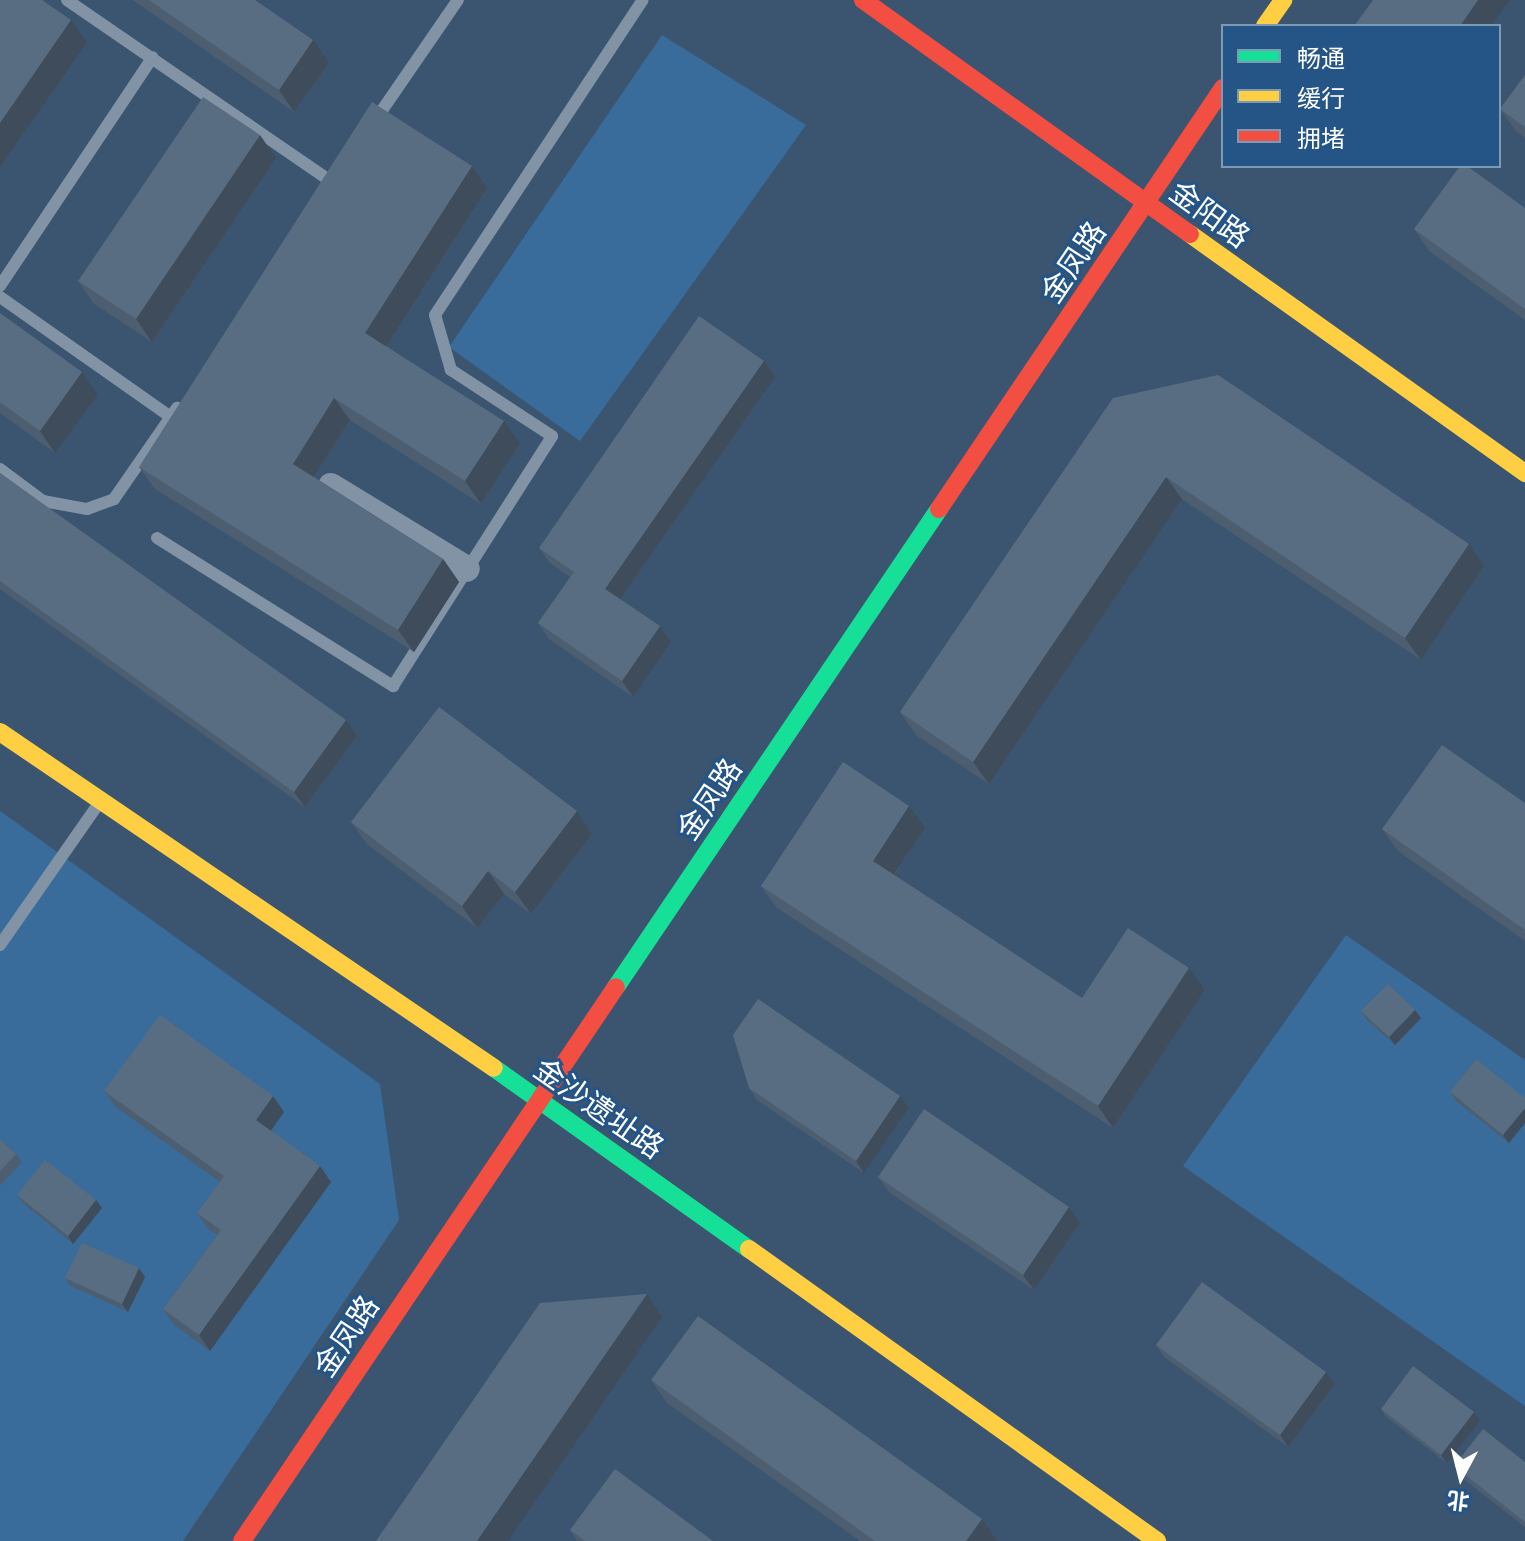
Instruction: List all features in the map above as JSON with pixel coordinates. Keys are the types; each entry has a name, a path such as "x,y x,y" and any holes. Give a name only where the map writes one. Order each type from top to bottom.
{"street":[{"name":"金阳路","path":"863,0 1525,473"},
{"path":"1266,24 1283,0"},
{"name":"金凤路","path":"242,1541 1221,91"},
{"path":"331,486 467,569"},
{"name":"金沙遗址路","path":"0,732 540,1100 1157,1541"}],"lane":[{"path":"67,0 332,182"},
{"path":"368,130 458,0"},
{"path":"157,538 393,686 552,436 451,370 435,315 643,0"},
{"path":"0,286 153,57"},
{"path":"323,195 341,169"},
{"path":"0,297 171,417"},
{"path":"0,469 43,501 87,509 114,499 189,391"},
{"path":"0,945 4,930 101,801"}],"shaded area":[{"path":"662,35 806,125 580,441 449,347"},
{"path":"0,811 380,1084 399,1220 183,1541 0,1541"},
{"path":"1346,935 1525,1060 1525,1406 1183,1166"}],"building":[{"path":"0,0 42,0 71,20 0,123"},
{"path":"149,0 255,0 313,40 279,90"},
{"path":"1373,0 1478,0 1461,24 1356,24"},
{"path":"1525,75 1525,127 1501,108"},
{"path":"203,97 260,135 136,319 78,281"},
{"path":"372,102 472,166 365,333 504,421 465,481 334,398 293,464 443,559 398,630 139,467"},
{"path":"1459,168 1470,168 1525,208 1525,309 1414,229"},
{"path":"0,313 82,372 40,431 0,402"},
{"path":"699,316 764,361 605,589 660,626 622,681 538,623 574,572 539,548"},
{"path":"1218,375 1469,544 1405,638 1166,477 973,762 900,712 1113,398"},
{"path":"0,473 346,720 294,792 0,581"},
{"path":"439,707 577,811 515,892 488,871 462,906 351,822"},
{"path":"1442,745 1525,803 1525,930 1382,829"},
{"path":"843,762 909,806 873,861 1082,998 1128,928 1189,968 1098,1106 761,886"},
{"path":"1388,984 1415,1010 1389,1037 1361,1011"},
{"path":"758,999 900,1096 856,1161 749,1088 733,1035"},
{"path":"160,1015 273,1096 256,1120 320,1166 199,1335 163,1309 221,1230 197,1213 224,1176 104,1091"},
{"path":"1476,1059 1525,1098 1525,1108 1503,1135 1450,1092"},
{"path":"924,1109 1069,1207 1023,1275 878,1177"},
{"path":"0,1139 16,1154 0,1171"},
{"path":"45,1160 96,1200 68,1236 17,1195"},
{"path":"82,1243 139,1268 122,1304 65,1278"},
{"path":"1202,1282 1326,1372 1280,1435 1156,1345"},
{"path":"647,1294 477,1541 376,1541 540,1303"},
{"path":"698,1316 982,1519 966,1541 875,1541 651,1380"},
{"path":"1413,1366 1474,1412 1441,1455 1381,1409"},
{"path":"1483,1429 1525,1462 1525,1522 1454,1466"},
{"path":"615,1469 713,1541 585,1541 570,1530"}],"traffic: fast":[{"path":"616,987 939,509"},
{"path":"494,1068 749,1249"}],"traffic: slow":[{"path":"1266,24 1283,0"},
{"path":"1190,234 1525,473"},
{"path":"0,732 494,1068"},
{"path":"749,1249 1157,1541"}],"traffic: jam":[{"path":"863,0 1190,234"},
{"path":"939,509 1221,91"},
{"path":"242,1541 616,987"}]}
